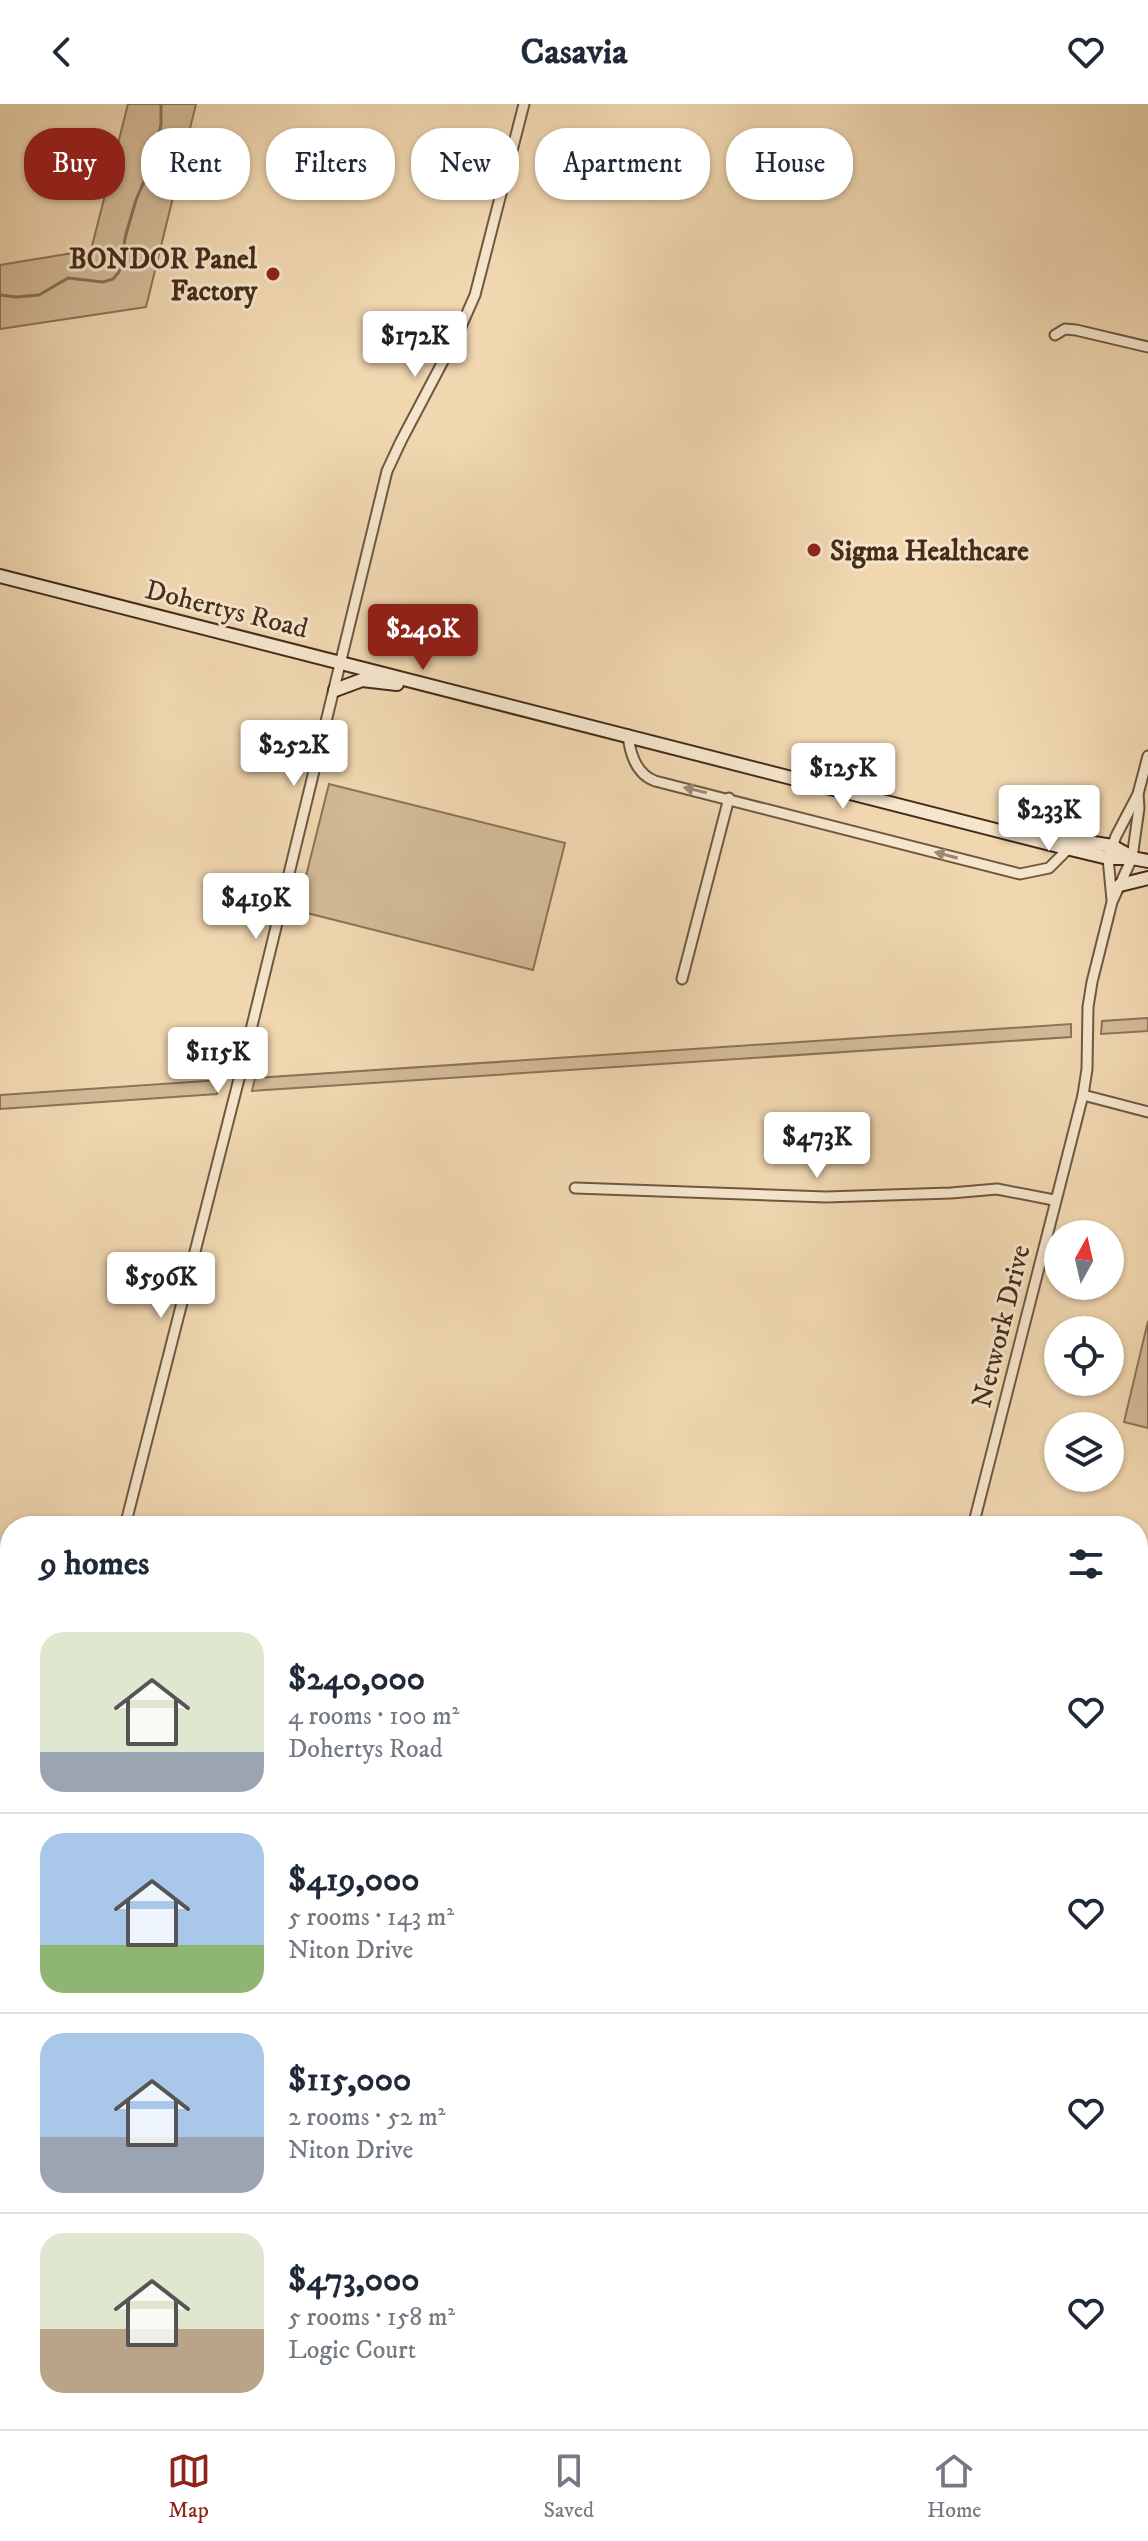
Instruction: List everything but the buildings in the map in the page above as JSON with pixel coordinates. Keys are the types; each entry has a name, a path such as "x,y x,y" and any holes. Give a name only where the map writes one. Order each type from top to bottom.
{"main road":[{"name":"Dohertys Road","path":"0,576 1069,848 1110,852"},
{"path":"335,690 362,680 386,681 483,706 517,707"},
{"name":"Dohertys Road","path":"1003,830 1148,861"},
{"path":"1120,885 1148,878"}],"street":[{"path":"128,1516 387,471 475,295 524,104"},
{"path":"1055,335 1065,329 1076,330 1148,347"},
{"path":"628,735 630,753 645,778 1020,874 1049,868 1069,848"},
{"path":"1110,852 1138,794 1148,756"},
{"name":"Network Drive","path":"975,1516 1083,1095 1092,982 1112,902 1132,858 1138,794"},
{"path":"682,979 729,798"},
{"name":"Network Drive","path":"1110,852 1112,902"},
{"path":"1083,1095 1148,1112"},
{"path":"575,1188 826,1197 997,1189 1054,1200"}],"shaded area":[{"path":"128,104 196,104 190,128 141,128 141,200 172,200 146,307 0,329 0,265 91,250 104,200 125,200 125,128 122,128"},
{"path":"329,784 565,843 533,970 307,913 298,908"},
{"path":"1148,1018 1148,1031 1101,1034 1102,1021"},
{"path":"1071,1024 1071,1037 252,1091 255,1078"},
{"path":"220,1080 217,1094 0,1109 0,1095"},
{"path":"1148,1321 1148,1428 1124,1422"}],"waterway":[{"path":"0,295 39,295 68,278 103,282 113,279 119,272 136,200 154,158 161,124 161,104"}],"place":[{"name":"BONDOR Panel Factory","path":"273,274"},
{"name":"Sigma Healthcare","path":"814,550"}]}
